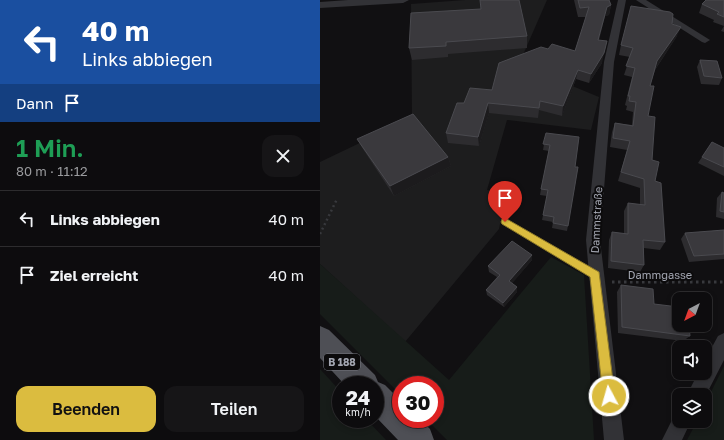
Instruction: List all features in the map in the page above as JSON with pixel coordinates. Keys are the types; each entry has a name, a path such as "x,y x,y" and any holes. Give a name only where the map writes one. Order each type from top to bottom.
{"main road":[{"name":"B 188","path":"320,339 356,376"},
{"path":"384,405 419,440"}],"street":[{"path":"320,5 402,0"},
{"name":"Dammstraße","path":"614,440 595,278 593,240 609,62 622,0"},
{"path":"640,0 705,40"},
{"path":"700,388 724,342"},
{"path":"672,440 678,428"}],"lane":[{"path":"505,222 595,278"}],"path":[{"path":"320,234 337,199"},
{"name":"Dammgasse","path":"595,278 615,283 724,282"}],"shaded area":[{"path":"465,0 547,0 519,64 599,97 591,130 507,120 487,190 506,193 499,229 405,342 320,264 320,162 412,118 411,4"},
{"path":"551,257 584,275 594,440 447,440 435,428 444,428 444,376 392,376 392,386 384,378 384,376 382,376 320,314 320,264 449,380"},
{"path":"724,366 724,440 687,440 693,428 712,428 712,390"},
{"path":"320,369 332,382 332,428 375,428 386,440 320,440"}],"building":[{"path":"480,0 519,0 527,36 446,42 446,46 409,48 411,13 481,9"},
{"path":"578,0 609,0 611,5 607,7 598,40 607,41 604,53 591,74 578,70 563,106 540,101 539,108 488,103 478,137 446,133 457,103 464,103 470,88 492,90 499,63 541,47 548,49 552,44 575,51 589,7 580,8"},
{"path":"706,0 724,0 724,17 717,14 719,12 702,4"},
{"path":"631,6 670,12 673,14 672,24 681,27 657,61 650,86 654,86 648,116 655,117 652,160 659,162 655,181 661,183 665,242 643,240 644,265 611,261 612,232 628,234 628,203 645,205 644,179 621,172 630,141 613,138 615,123 633,126 636,102 629,101 630,96 628,96 635,68 626,66 633,48 621,45"},
{"path":"700,60 717,61 722,78 704,76"},
{"path":"413,114 448,157 390,186 357,139"},
{"path":"546,133 579,137 575,167 578,167 568,226 553,223 554,217 543,215 548,190 541,189 550,145 543,144"},
{"path":"712,142 724,148 724,167 702,157"},
{"path":"722,192 724,193 724,212 720,211"},
{"path":"724,230 724,254 694,256 685,233"},
{"path":"512,241 532,255 509,281 517,287 503,303 486,290 500,275 488,266"},
{"path":"621,285 653,289 654,304 672,306 672,332 690,332 690,336 622,327"}],"route":[{"path":"505,222 595,275 609,396"}]}
